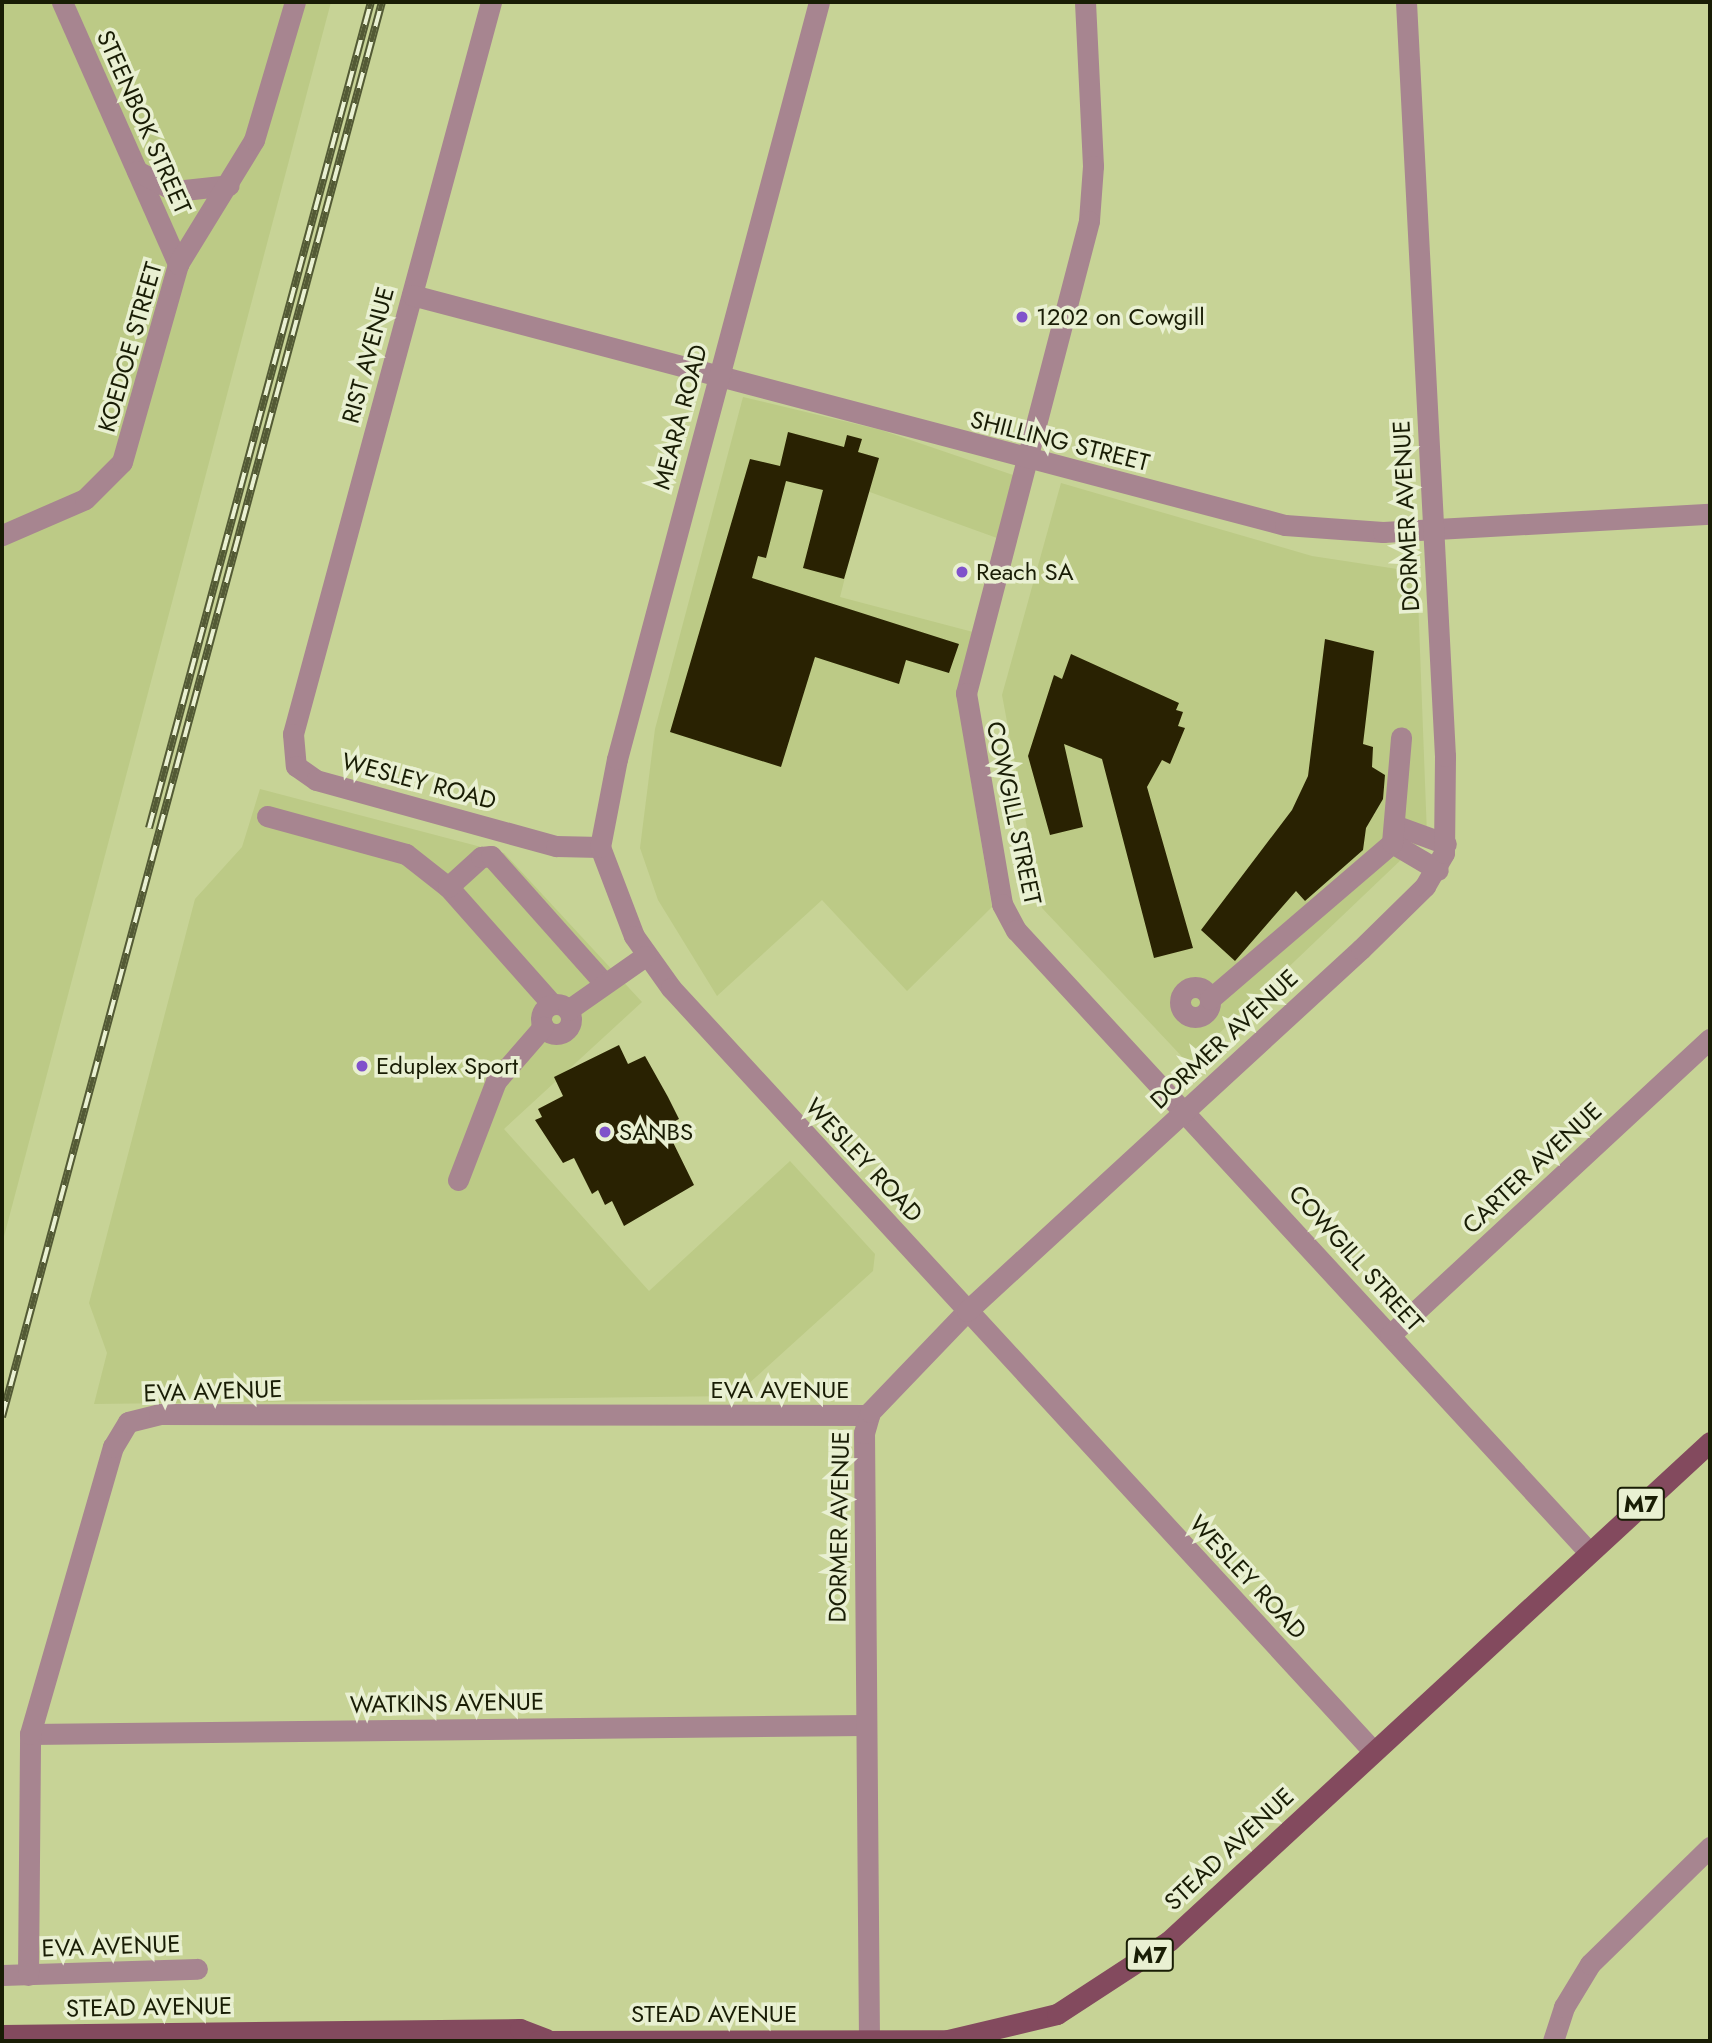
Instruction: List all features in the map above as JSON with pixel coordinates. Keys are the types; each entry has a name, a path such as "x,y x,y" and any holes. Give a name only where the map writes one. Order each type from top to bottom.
{"main road":[{"name":"STEAD AVENUE","path":"2,2035 323,2031 504,2035 542,2040 869,2041 966,2039 1031,2024 1076,2004 1169,1941 1588,1551 1710,1442"}],"street":[{"name":"STEENBOK STREET","path":"62,2 178,264"},
{"name":"KOEDOE STREET","path":"2,535 85,499 116,474 129,447 178,264 229,186 260,125 295,2"},
{"name":"RIST AVENUE","path":"296,722 491,2"},
{"name":"MEARA ROAD","path":"600,847 617,759 819,2"},
{"name":"COWGILL STREET","path":"1085,2 1091,203 966,693 999,896 1016,930 1186,1110 1588,1551"},
{"name":"DORMER AVENUE","path":"869,2041 864,1725 869,1415 967,1311 1186,1110 1438,870 1446,844 1406,2"},
{"path":"137,171 175,191 229,186"},
{"name":"SHILLING STREET","path":"412,295 1027,461 1314,530 1432,529 1710,514"},
{"name":"WESLEY ROAD","path":"296,722 290,746 304,776 556,846 600,847 645,956 967,1311 1373,1751"},
{"path":"1210,999 1394,834 1401,737"},
{"path":"267,816 406,855 449,887 560,1007 564,1031 543,1027 496,1081 458,1180"},
{"path":"1394,834 1446,844"},
{"path":"1394,834 1438,870"},
{"path":"449,887 481,857 491,856 604,983"},
{"path":"560,1007 645,956"},
{"name":"CARTER AVENUE","path":"1390,1335 1710,1038"},
{"name":"EVA AVENUE","path":"27,1975 30,1734 113,1447 123,1427 138,1417 869,1415"},
{"name":"WATKINS AVENUE","path":"30,1734 864,1725"},
{"path":"1554,2040 1590,1964 1710,1847"},
{"name":"EVA AVENUE","path":"2,1975 197,1969"}],"shaded area":[{"path":"2,2 331,2 2,1244"},
{"path":"743,397 881,430 1013,475 997,538 867,491 840,597 973,632 963,732 992,907 907,991 822,900 717,996 658,900 640,848 655,729"},
{"path":"1061,483 1312,556 1417,572 1427,835 1188,1063 1042,908 1002,695"},
{"name":"Eduplex Sport","path":"260,789 504,853 642,1002 504,1129 649,1291 790,1161 875,1254 873,1271 735,1396 94,1404 107,1353 89,1303 195,899 242,847"}],"building":[{"path":"788,432 844,447 847,435 862,439 858,452 879,458 844,579 803,568 823,490 786,481 766,558 758,556 752,578 959,644 949,673 906,660 899,684 815,657 781,767 670,732 750,459 780,466"},
{"path":"1325,639 1374,651 1363,744 1373,747 1372,767 1385,775 1383,799 1366,828 1363,850 1305,901 1296,891 1235,961 1201,930 1292,810 1308,776"},
{"path":"1071,654 1179,703 1176,710 1183,712 1178,726 1185,728 1170,764 1162,760 1147,787 1193,948 1154,958 1102,759 1064,744 1083,827 1050,835 1028,756 1054,675 1062,679"},
{"name":"SANBS","path":"619,1045 628,1064 645,1056 668,1097 679,1119 665,1126 694,1185 624,1226 612,1201 605,1205 598,1190 592,1194 574,1158 563,1163 535,1120 542,1117 538,1109 563,1096 554,1077"}],"railway":[{"path":"149,828 371,2"},
{"path":"2,1417 382,2"}],"place":[{"name":"1202 on Cowgill","path":"1022,317"},
{"name":"Reach SA","path":"962,572"},
{"name":"Eduplex Sport","path":"362,1066"},
{"name":"SANBS","path":"605,1132"}]}
